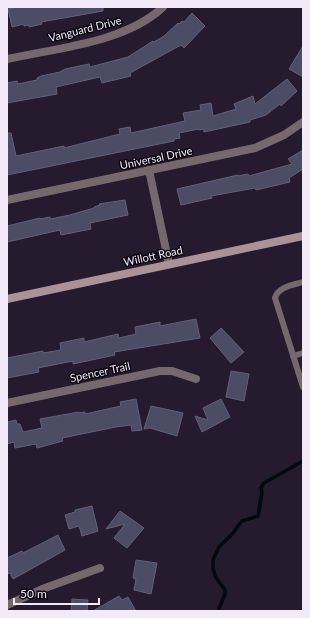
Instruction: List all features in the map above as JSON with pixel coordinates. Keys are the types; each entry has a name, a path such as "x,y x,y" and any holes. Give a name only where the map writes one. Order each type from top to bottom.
{"main road":[{"name":"Willott Road","path":"7,299 303,236"}],"street":[{"name":"Vanguard Drive","path":"7,59 117,34 145,21 163,7"},
{"name":"Universal Drive","path":"7,200 255,148 284,136 303,122"},
{"path":"149,170 169,264"},
{"name":"Spencer Trail","path":"7,403 160,371 172,371 196,379"},
{"path":"7,605 45,588 100,568"}],"lane":[{"path":"303,282 282,289 276,293 274,298 303,387"},
{"path":"293,356 303,353"}],"building":[{"path":"17,7 103,7 103,11 41,22 42,24 29,27 29,25 24,26 24,24 12,27 8,9"},
{"path":"192,13 205,26 184,48 181,45 130,73 131,76 102,83 100,77 56,87 57,94 7,103 7,83 17,81 18,84 37,80 37,78 41,76 60,72 65,69 89,64 90,67 128,57 153,41 154,42 164,36 178,23 179,24 182,21 184,22"},
{"path":"303,46 303,77 289,69"},
{"path":"287,79 297,91 281,106 280,104 266,115 250,120 250,122 204,132 204,129 199,129 179,133 180,138 174,139 174,141 7,175 7,133 11,133 16,156 64,146 64,148 120,134 119,129 130,127 131,133 185,121 183,113 201,110 200,105 211,103 213,116 236,109 234,104 253,96 255,104"},
{"path":"303,150 303,169 289,178 290,182 256,190 255,188 211,196 212,198 181,205 177,189 238,175 248,174 249,176 292,164 288,159"},
{"path":"125,200 128,215 90,223 91,229 61,235 60,230 7,242 7,226 40,218 50,217 50,219 70,215 94,208 100,205 99,204"},
{"path":"196,319 200,338 114,352 115,355 73,364 73,361 38,368 39,372 7,378 7,358 43,351 43,353 61,350 60,343 84,338 84,342 118,334 119,338 136,334 135,327 160,322 160,326"},
{"path":"221,328 244,352 231,363 210,338"},
{"path":"231,371 249,374 244,401 226,397"},
{"path":"136,399 142,430 132,431 131,425 116,427 62,438 63,441 37,448 36,444 15,448 14,442 7,444 7,422 16,420 17,424 20,424 23,432 42,428 40,419 79,412 85,412 85,414 121,406 120,402"},
{"path":"221,399 230,417 202,432 195,416 208,420 203,408"},
{"path":"151,406 183,413 177,436 150,428 144,429"},
{"path":"92,506 98,531 82,536 79,526 69,529 65,515 75,512 75,510"},
{"path":"120,511 144,528 127,548 114,538 125,524 106,529"},
{"path":"58,535 65,550 13,579 10,573 7,574 7,558 22,551 23,553"},
{"path":"136,560 157,563 151,594 134,590 136,579 133,578"},
{"path":"119,596 122,600 128,597 136,611 93,611"},
{"path":"72,599 88,600 87,611 71,611"}],"waterway":[{"path":"218,611 225,594 225,590 215,576 213,568 213,560 219,547 234,532 242,521 258,516 262,493 261,488 264,483 303,461"}]}
